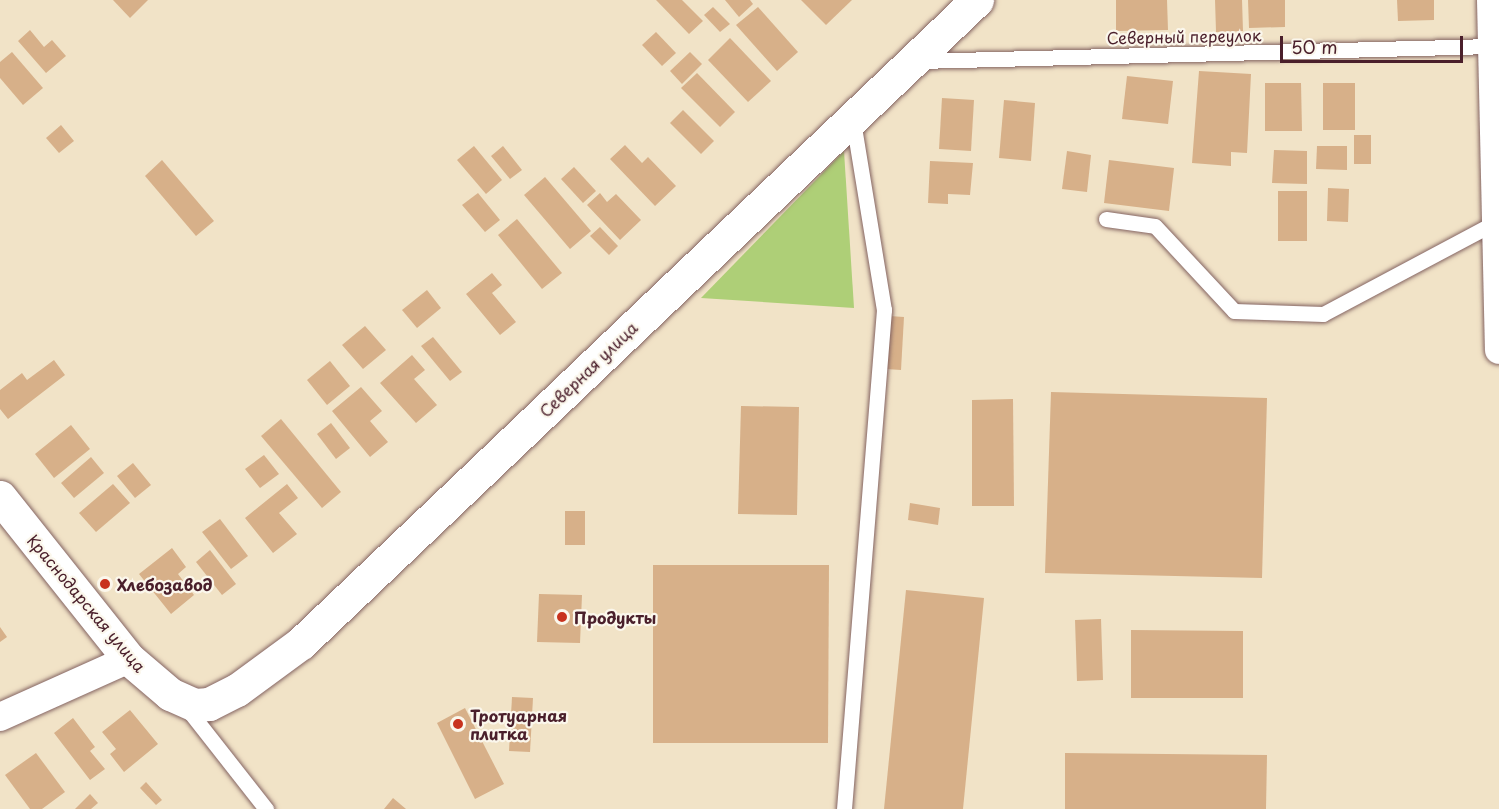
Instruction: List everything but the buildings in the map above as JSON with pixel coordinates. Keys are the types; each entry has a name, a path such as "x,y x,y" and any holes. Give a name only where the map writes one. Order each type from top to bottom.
{"street":[{"name":"Северная улица","path":"182,701 209,704 237,690 301,643 977,0"},
{"path":"1491,0 1492,46 1496,81 1494,223 1499,350"},
{"name":"Краснодарская улица","path":"0,497 129,658 182,701"},
{"path":"0,717 129,658"}],"lane":[{"name":"Северный переулок","path":"913,61 1492,46"},
{"path":"844,809 884,310 852,117"},
{"path":"1106,219 1155,226 1234,311 1323,314 1494,223"},
{"path":"182,701 266,809"}],"green space":[{"path":"844,151 854,308 701,298"}],"place":[{"name":"Хлебозавод","path":"105,584"},
{"name":"Продукты","path":"562,617"},
{"name":"Тротуарная плитка","path":"458,724"}]}
